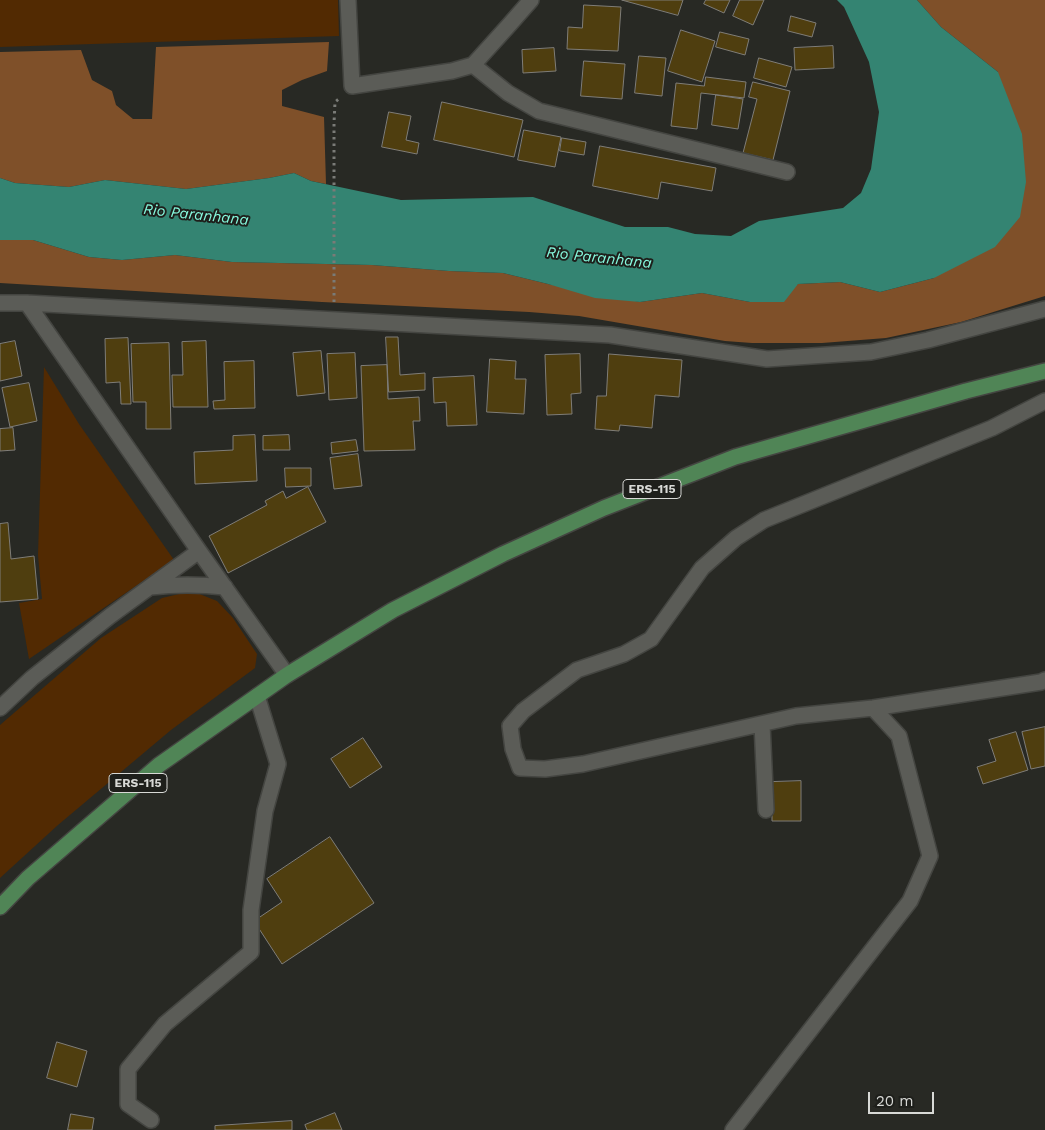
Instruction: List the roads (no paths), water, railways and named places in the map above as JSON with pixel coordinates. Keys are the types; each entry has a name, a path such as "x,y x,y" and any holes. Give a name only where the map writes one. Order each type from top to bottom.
{"main road":[{"name":"ERS-115","path":"0,907 28,878 159,765 287,675 393,610 503,554 604,508 735,458 966,391 1045,371"}],"street":[{"path":"348,0 352,86 452,71 473,65 531,0"},
{"path":"473,65 508,93 539,112 788,172"},
{"path":"0,303 610,335 767,359 871,352 928,340 1045,309"},
{"path":"27,303 287,675"},
{"path":"1045,402 992,428 764,520 736,538 702,568 651,639 624,654 577,670 524,711 510,726 513,748 520,768 545,769 583,764 796,716 873,708 1045,680"},
{"path":"0,708 32,678 110,616 199,551"},
{"path":"149,588 180,584 225,587"},
{"path":"151,1120 128,1104 128,1069 165,1024 251,952 250,910 265,811 278,764 257,696"},
{"path":"733,1130 910,901 930,856 899,736 873,708"},
{"path":"762,724 766,810"}],"water":[{"name":"Rio Paranhana","path":"837,0 917,0 941,27 998,72 1022,134 1026,182 1020,217 995,247 934,278 880,292 840,282 798,284 784,302 750,302 702,293 640,302 595,298 503,273 372,265 232,262 175,255 122,260 89,257 33,240 0,240 0,178 15,183 69,187 105,180 186,189 294,173 311,181 401,200 533,197 625,227 668,227 695,234 731,236 759,221 843,208 861,193 871,169 879,112 869,62 844,7"}]}
